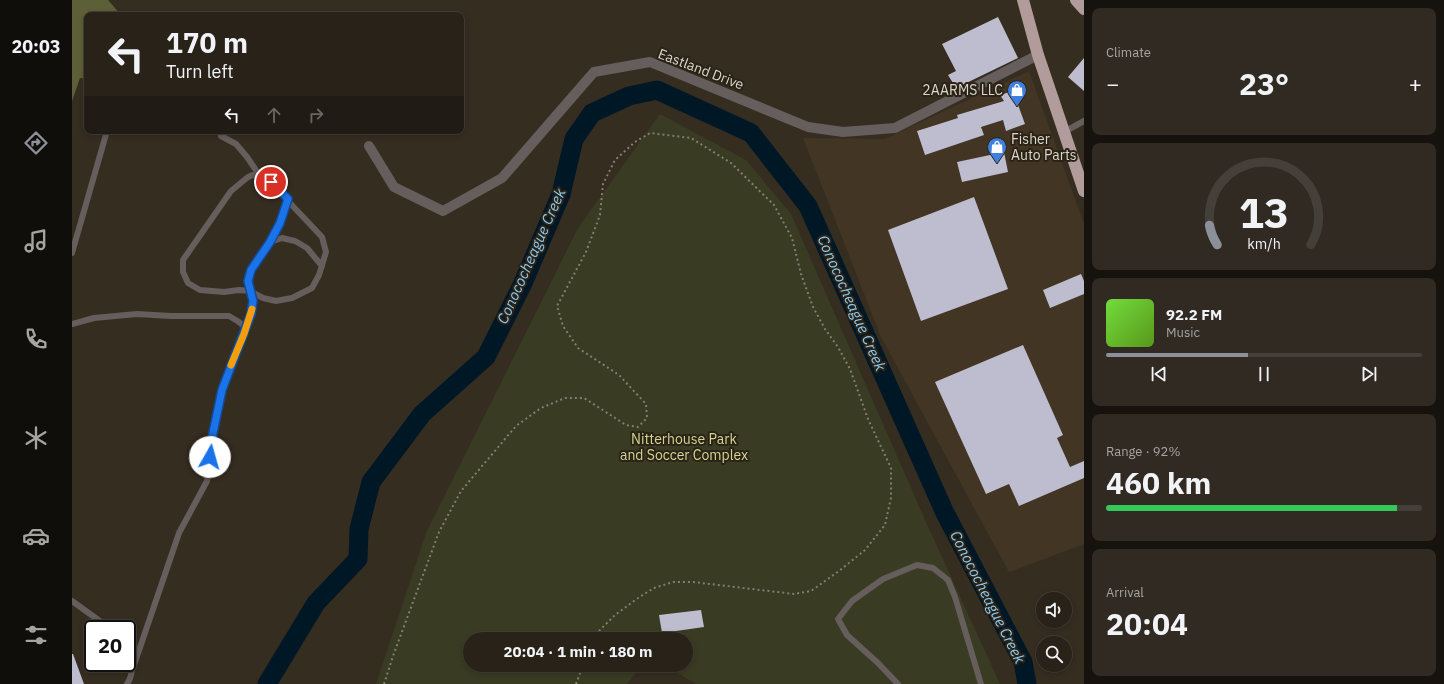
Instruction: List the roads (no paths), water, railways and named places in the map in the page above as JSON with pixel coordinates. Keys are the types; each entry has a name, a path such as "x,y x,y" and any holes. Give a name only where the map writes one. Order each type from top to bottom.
{"highway":[{"path":"1076,0 1084,9"},
{"path":"1025,3 1038,55 1084,191"}],"street":[{"name":"Eastland Drive","path":"369,146 394,187 443,211 502,178 594,72 650,62 808,127 843,132 895,128 1038,55"}],"lane":[{"path":"1064,132 1084,121"},
{"path":"72,254 106,134"},
{"path":"221,136 236,144 258,174 271,182 288,199 322,237 326,252 322,266 312,288 292,298 276,301 263,298 250,291 239,290 224,292 200,290 188,283 183,272 183,260 231,191 248,177 258,174"},
{"path":"136,659 179,533 207,481 213,433 222,390 251,314 253,301 248,281 251,270 270,242 280,223 288,199"},
{"path":"270,242 282,238 295,242 307,248 322,266"},
{"path":"72,324 94,318 137,314 171,316 229,316 246,328"},
{"path":"898,684 878,663 847,635 838,619 852,601 883,579 917,565 933,568 948,580 955,597 981,684"},
{"path":"72,601 98,620"},
{"path":"127,684 132,672"}],"waterway":[{"name":"Conococheague Creek","path":"267,684 316,603 358,559 359,529 371,482 422,414 486,357 523,283 561,194 574,139 592,113 629,96 657,90 751,133 808,206 945,513 1023,662 1027,684"}],"place":[{"name":"2AARMS LLC","path":"1017,107"},
{"name":"Fisher Auto Parts","path":"997,164"}],"park label":[{"name":"Nitterhouse Park and Soccer Complex","path":"684,448"}]}
